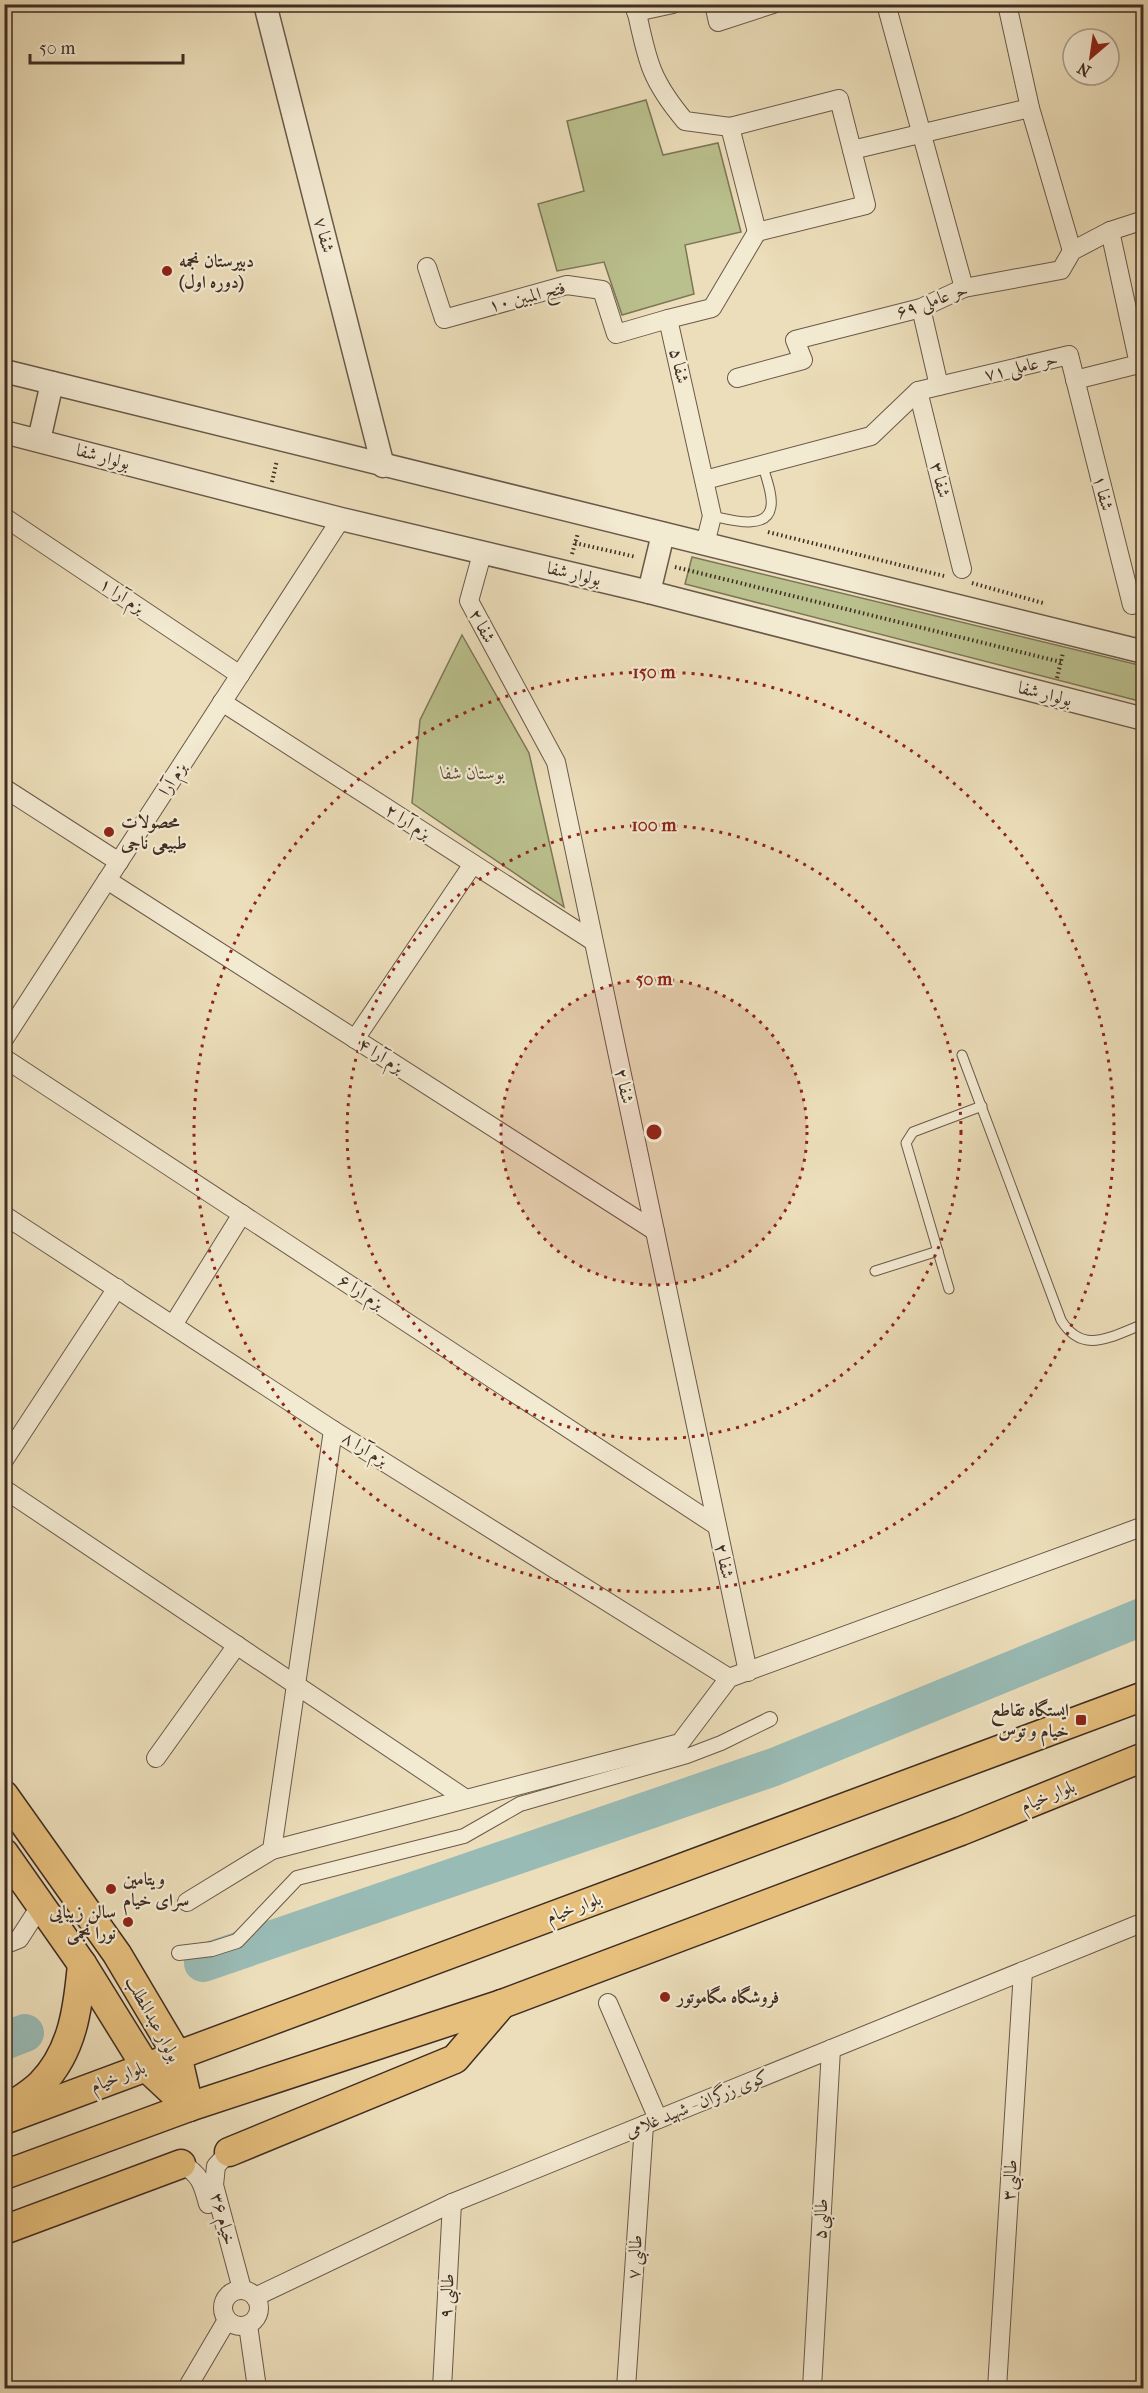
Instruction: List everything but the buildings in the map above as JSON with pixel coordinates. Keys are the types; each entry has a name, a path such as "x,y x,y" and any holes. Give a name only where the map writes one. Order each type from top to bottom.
{"main road":[{"name":"بلوار خیام","path":"4,2120 1143,1696"},
{"name":"بلوار خیام","path":"4,2175 189,2107 502,2004 961,1831 1143,1757"},
{"name":"بولوار عبدالمطلب","path":"4,1795 117,1954 177,2055 189,2107"},
{"name":"بولوار عبدالمطلب","path":"4,1853 82,1964 146,2067 189,2107"},
{"path":"4,2111 40,2085 63,2054 77,2013 82,1964"},
{"path":"229,2152 455,2059 502,2004"},
{"path":"4,2230 181,2164"}],"street":[{"name":"شفا ۷","path":"265,4 383,466"},
{"path":"673,4 636,8 648,64 662,93 685,121 730,127 839,99 866,205 757,232"},
{"path":"714,4 718,22 773,4"},
{"path":"886,4 964,288"},
{"path":"1007,4 1030,108 1072,251"},
{"path":"852,150 1030,108"},
{"path":"668,319 712,308 757,232 730,127"},
{"name":"حر عاملی ۶۹","path":"737,378 803,360 795,340 921,308 964,288 1061,270 1072,251 1110,231 1143,220"},
{"name":"حر عاملی ۷۱","path":"918,391 1070,356 1075,380 1140,364 1110,231"},
{"name":"فتح المبین ۱۰","path":"427,267 444,319 567,285 602,290 616,333 668,319"},
{"path":"921,308 939,386"},
{"name":"شفا ۵","path":"668,319 712,516 705,544"},
{"path":"4,371 281,441 1143,651"},
{"name":"شفا ۱","path":"1075,380 1132,605"},
{"path":"39,440 52,383"},
{"path":"705,480 762,463 871,436 918,391"},
{"name":"شفا ۳","path":"918,391 960,576"},
{"name":"بولوار شفا","path":"4,432 482,554 649,592 1143,719"},
{"name":"بزم آرا ۱","path":"4,517 240,675"},
{"name":"بزم آرا","path":"4,1039 341,519"},
{"path":"649,592 663,534"},
{"name":"شفا ۲","path":"482,554 469,601 556,762 748,1672"},
{"name":"بزم آرا ۲","path":"222,702 594,941"},
{"path":"4,788 119,862"},
{"path":"355,1039 473,864"},
{"name":"بزم آرا ۴","path":"107,880 655,1231"},
{"name":"بزم آرا ۶","path":"4,1058 717,1526"},
{"path":"172,1325 242,1214"},
{"name":"بزم آرا ۸","path":"4,1215 333,1430 729,1678"},
{"path":"4,1460 117,1288"},
{"path":"272,1850 333,1430"},
{"path":"4,1489 466,1799"},
{"path":"187,1902 272,1850 680,1743 729,1678 1143,1526"},
{"path":"156,1758 237,1645"},
{"path":"179,1953 212,1949 237,1941 297,1878 464,1836 519,1804 687,1756 721,1743 770,1719"},
{"path":"4,1945 19,1939 41,1905"},
{"name":"کوی زرگران - شهید غلامی","path":"243,2293 452,2204 1143,1922"},
{"name":"طالبی۳","path":"997,2388 1023,1971"},
{"path":"608,2003 651,2122"},
{"name":"طالبی۵","path":"812,2388 831,2049"},
{"name":"طالبی ۷","path":"626,2388 651,2122"},
{"name":"خیام ۳۶","path":"229,2152 216,2166 214,2185 243,2293"},
{"name":"خیام ۳۶","path":"181,2164 195,2170 203,2183 243,2293"},
{"name":"طالبی ۹","path":"442,2388 452,2204"},
{"path":"249,2325 237,2326 227,2320 223,2307 243,2293 258,2313 249,2325 257,2388"},
{"path":"187,2388 227,2320"}],"lane":[{"path":"712,516 746,522 758,521 768,515 772,505 762,463"},
{"path":"962,1056 1061,1320 1069,1333 1083,1341 1097,1341 1143,1324"},
{"path":"949,1289 908,1154 908,1137 920,1129 982,1106"},
{"path":"874,1271 938,1251"}],"path":[{"path":"268,500 281,441"},
{"path":"567,572 583,514"},
{"path":"758,521 765,532 960,576 1053,606"},
{"path":"575,543 1061,662"}],"green space":[{"path":"646,100 663,155 718,143 741,232 685,245 694,294 622,315 604,262 557,271 538,204 584,191 567,121"},
{"path":"692,557 1143,666 1143,702 685,584"},
{"name":"بوستان شفا","path":"462,635 529,753 564,907 412,803 420,720"}],"waterway":[{"path":"203,1963 774,1767 1144,1616"},
{"path":"4,2041 25,2033"}],"place":[{"name":"دبیرستان نجمه (دوره اول)","path":"167,271"},
{"name":"محصولات طبیعی ناجی","path":"109,832"},
{"name":"ایستگاه تقاطع خیام و توس","path":"1081,1720"},
{"name":"ویتامین سرای خیام","path":"111,1889"},
{"name":"سالن زیبایی نورا نجمی","path":"128,1922"},
{"name":"فروشگاه مگاموتور","path":"665,1997"}]}
